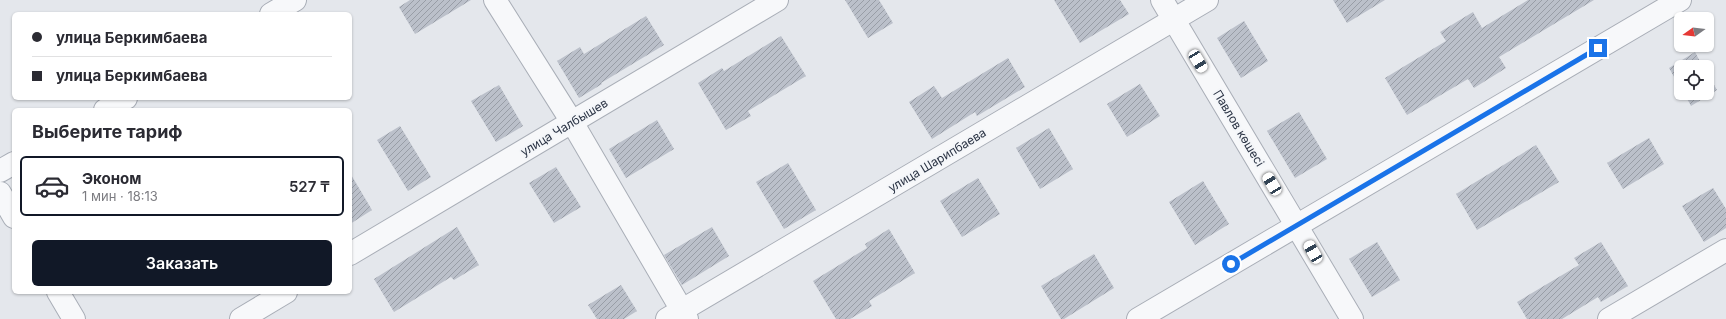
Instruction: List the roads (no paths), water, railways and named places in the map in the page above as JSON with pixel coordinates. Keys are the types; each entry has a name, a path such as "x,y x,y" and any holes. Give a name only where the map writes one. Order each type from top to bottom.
{"street":[{"path":"274,12 295,0"},
{"path":"495,0 572,122 679,316"},
{"name":"улица Чалбышев","path":"352,253 777,0"},
{"name":"Павлов көшесі","path":"1162,0 1352,319"},
{"name":"улица Шарипбаева","path":"679,316 1206,0"},
{"path":"1138,319 1680,0"},
{"path":"108,108 122,100"},
{"path":"0,171 12,164"},
{"path":"0,193 12,214"},
{"path":"1609,319 1726,250"},
{"path":"59,294 74,319"},
{"path":"241,319 283,294"}]}
